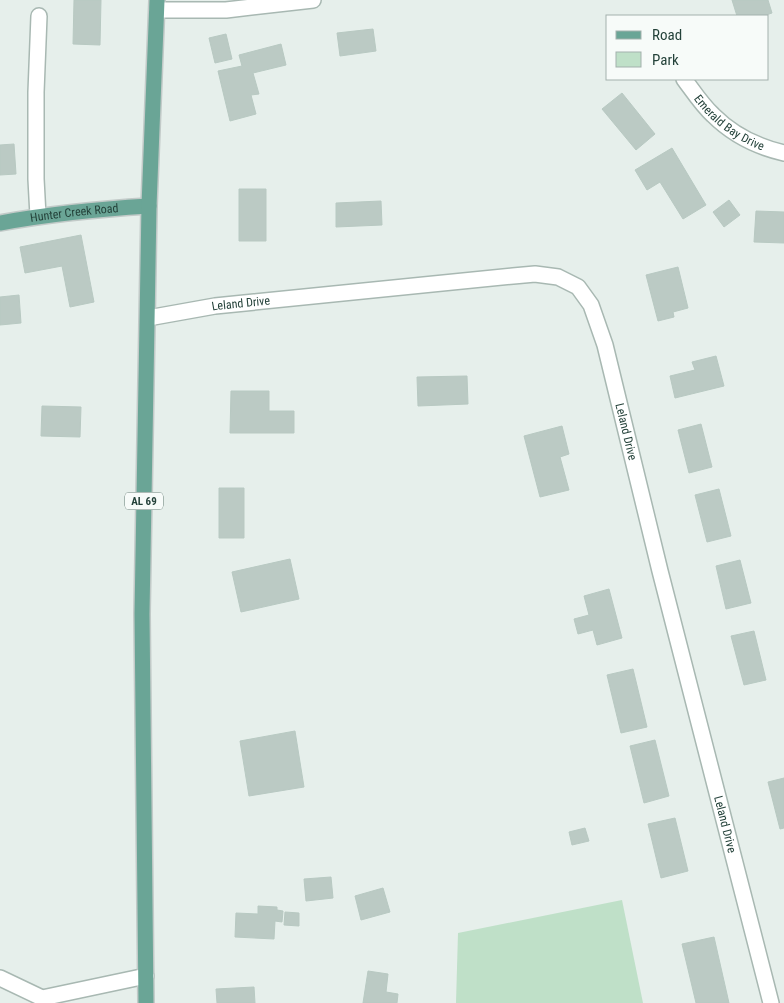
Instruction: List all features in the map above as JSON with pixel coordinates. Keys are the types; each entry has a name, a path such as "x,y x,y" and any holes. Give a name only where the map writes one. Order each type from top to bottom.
{"main road":[{"name":"AL 69","path":"146,1003 142,614 149,206 157,5"},
{"name":"Hunter Creek Road","path":"0,223 38,216 149,206"}],"street":[{"path":"157,5 226,10 313,0"},
{"path":"38,216 36,179 39,16"},
{"name":"Emerald Bay Drive","path":"685,80 712,115 729,128 766,149 784,153"},
{"name":"Leland Drive","path":"148,318 214,306 535,274 558,277 578,287 591,305 605,345 660,571 771,1003"},
{"path":"0,978 42,998 146,976"}],"green space":[{"path":"622,900 643,1003 456,1003 458,933"}],"building":[{"path":"74,0 101,0 100,45 73,44"},
{"path":"732,0 768,0 772,13 766,15 737,15"},
{"path":"373,29 376,51 340,56 337,33"},
{"path":"226,34 232,59 215,63 209,38"},
{"path":"281,44 286,65 253,73 259,94 251,95 256,114 230,121 218,71 242,66 239,55"},
{"path":"622,93 655,134 636,150 602,109"},
{"path":"14,144 16,174 0,175 0,145"},
{"path":"672,148 706,205 683,219 660,182 647,190 635,170"},
{"path":"239,189 266,189 266,241 239,241"},
{"path":"729,200 740,215 724,227 713,212"},
{"path":"381,201 382,225 336,227 336,203"},
{"path":"756,211 784,212 784,243 754,242"},
{"path":"81,235 94,302 70,307 62,266 25,273 20,247"},
{"path":"678,267 688,308 673,312 674,317 658,321 646,275"},
{"path":"19,295 21,323 0,325 0,297"},
{"path":"716,356 724,386 675,398 670,376 695,370 692,362"},
{"path":"467,376 468,404 418,406 417,377"},
{"path":"231,391 269,391 269,411 294,411 294,433 230,433"},
{"path":"42,406 81,407 80,437 41,436"},
{"path":"701,424 712,467 689,473 678,430"},
{"path":"562,426 569,454 560,457 569,490 540,497 524,436"},
{"path":"219,488 244,488 244,538 219,538"},
{"path":"719,489 731,536 707,542 695,495"},
{"path":"290,559 299,599 241,612 232,572"},
{"path":"740,560 751,603 726,609 716,566"},
{"path":"609,589 622,638 597,645 593,630 578,634 574,619 589,615 584,596"},
{"path":"754,631 766,680 744,685 731,636"},
{"path":"633,669 647,727 621,733 607,675"},
{"path":"295,731 304,787 249,796 240,741"},
{"path":"655,740 669,796 644,803 630,746"},
{"path":"784,778 784,828 780,829 768,782"},
{"path":"675,818 688,871 661,878 648,824"},
{"path":"585,828 589,841 572,845 569,832"},
{"path":"331,877 333,898 306,901 304,879"},
{"path":"383,888 390,912 361,920 355,896"},
{"path":"258,906 277,907 277,910 283,911 282,922 275,921 274,939 235,937 236,913 258,914"},
{"path":"285,912 299,913 299,926 284,925"},
{"path":"714,937 729,1003 696,1003 682,944"},
{"path":"368,971 388,974 386,992 398,994 397,1003 363,1003"},
{"path":"254,987 255,1003 217,1003 216,989"}]}
